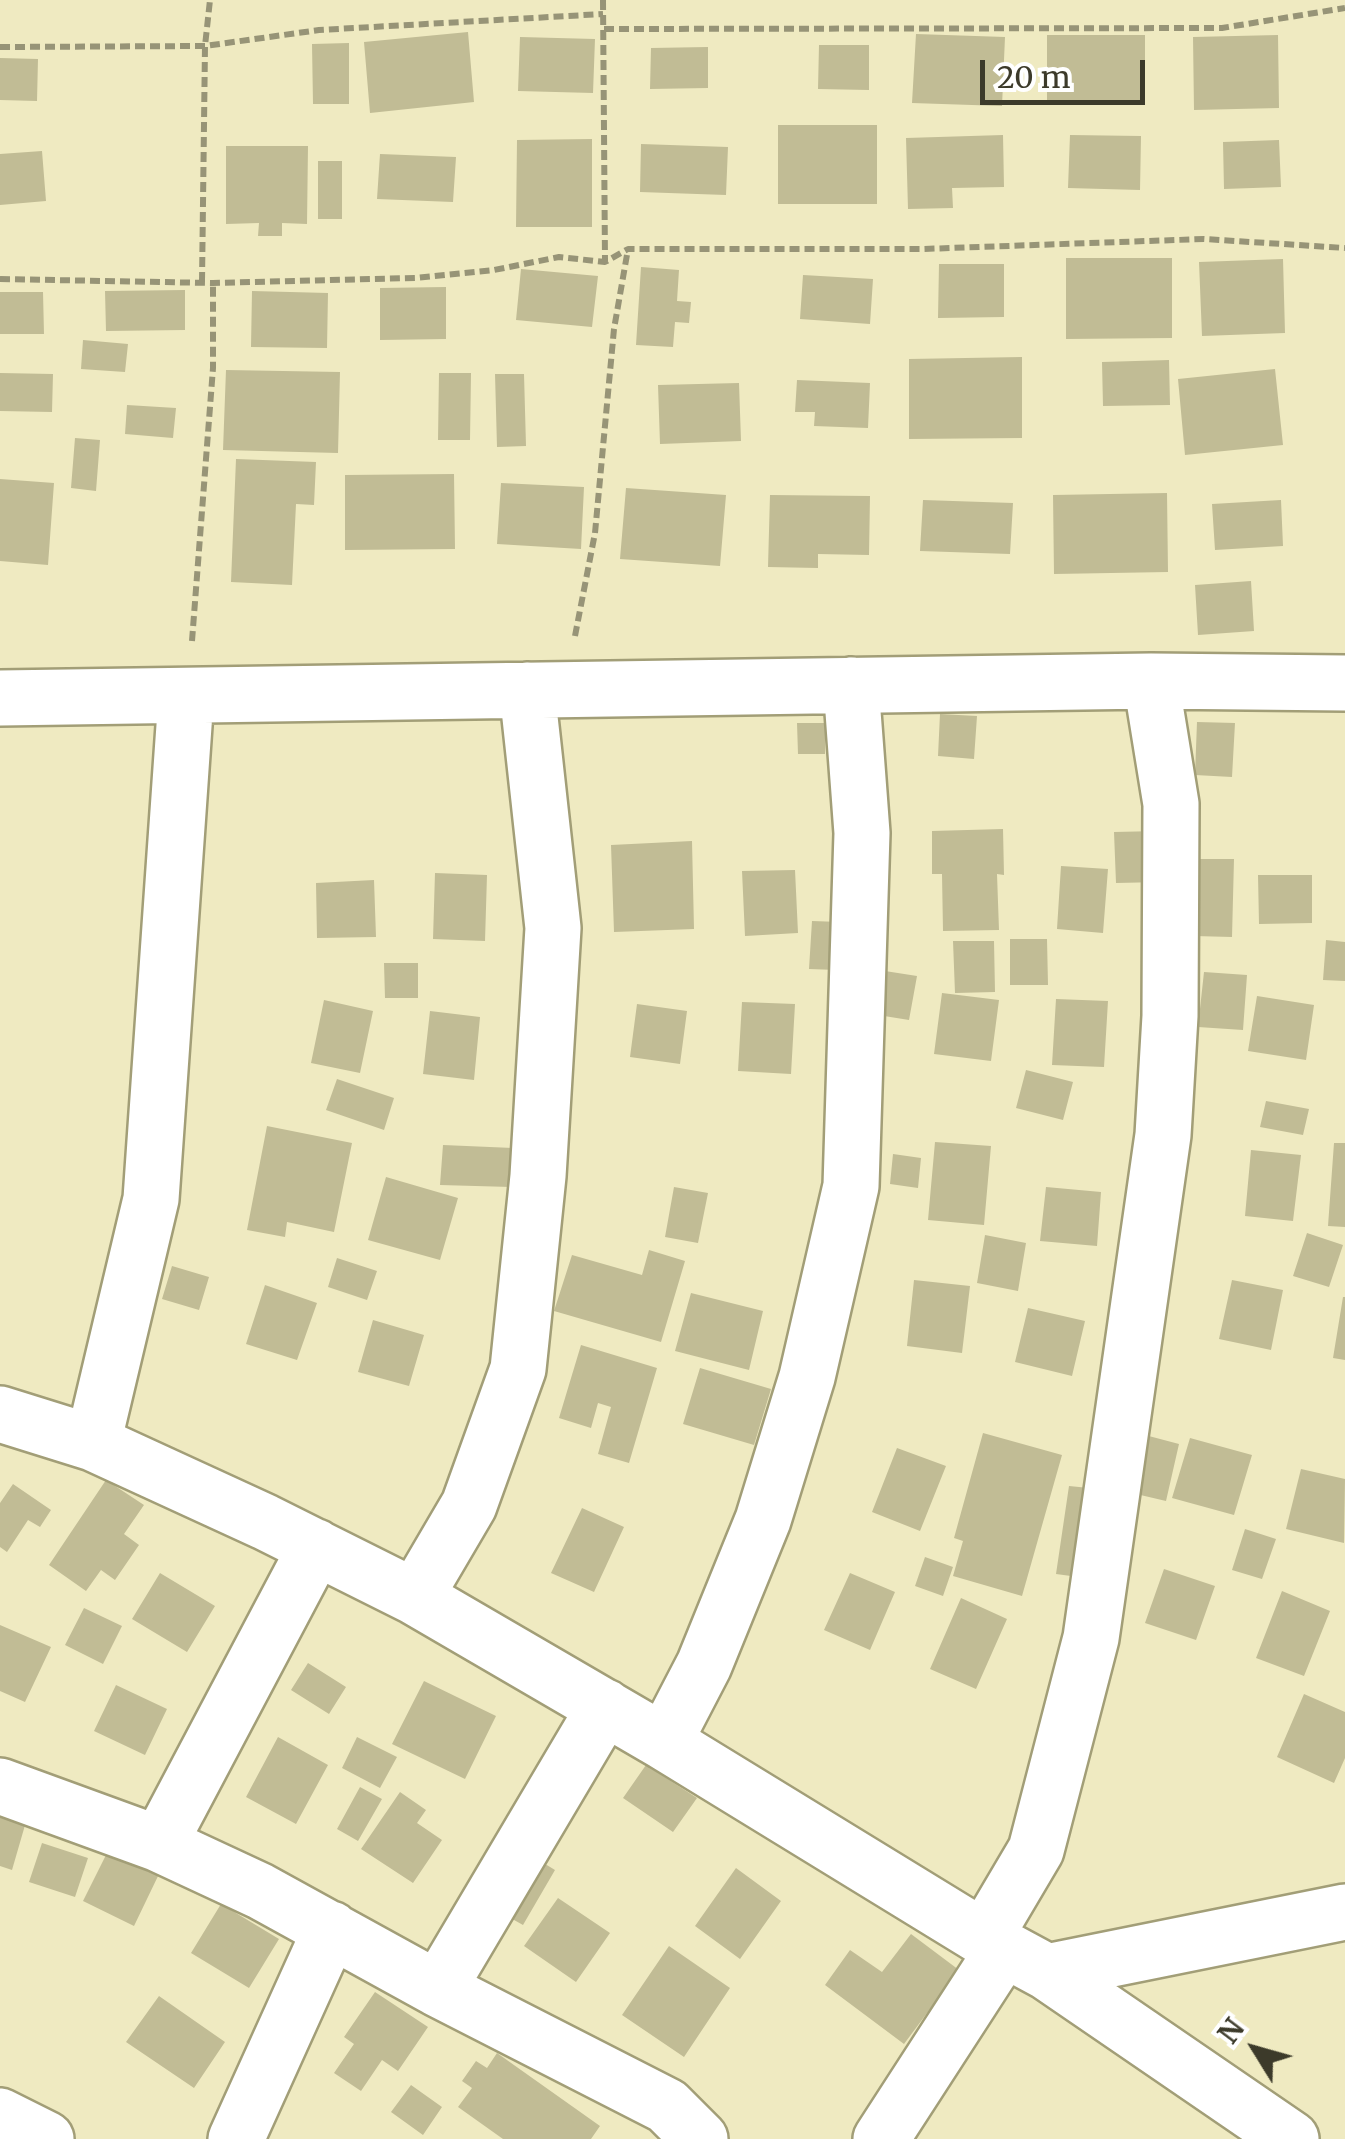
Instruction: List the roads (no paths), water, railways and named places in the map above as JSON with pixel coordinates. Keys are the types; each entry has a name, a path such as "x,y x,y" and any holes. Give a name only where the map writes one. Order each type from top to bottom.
{"street":[{"path":"881,2139 1012,1953 1090,1638 1162,1135 1170,1016 1170,804 1151,681"},
{"path":"0,698 1151,681 1345,684"},
{"path":"664,1742 704,1665 763,1520 807,1377 851,1186 862,834 851,685"},
{"path":"415,1597 469,1506 518,1370 538,1176 552,928 545,691"},
{"path":"93,1443 151,1199 186,697"},
{"path":"0,1414 93,1443 415,1597 1012,1953 1291,2139"},
{"path":"160,1844 316,1547"},
{"path":"438,1988 605,1707"},
{"path":"0,1786 160,1844 260,1890 438,1988 667,2106 700,2139"},
{"path":"1012,1953 1345,1912"},
{"path":"236,2139 330,1930"},
{"path":"0,2116 46,2139"}]}
